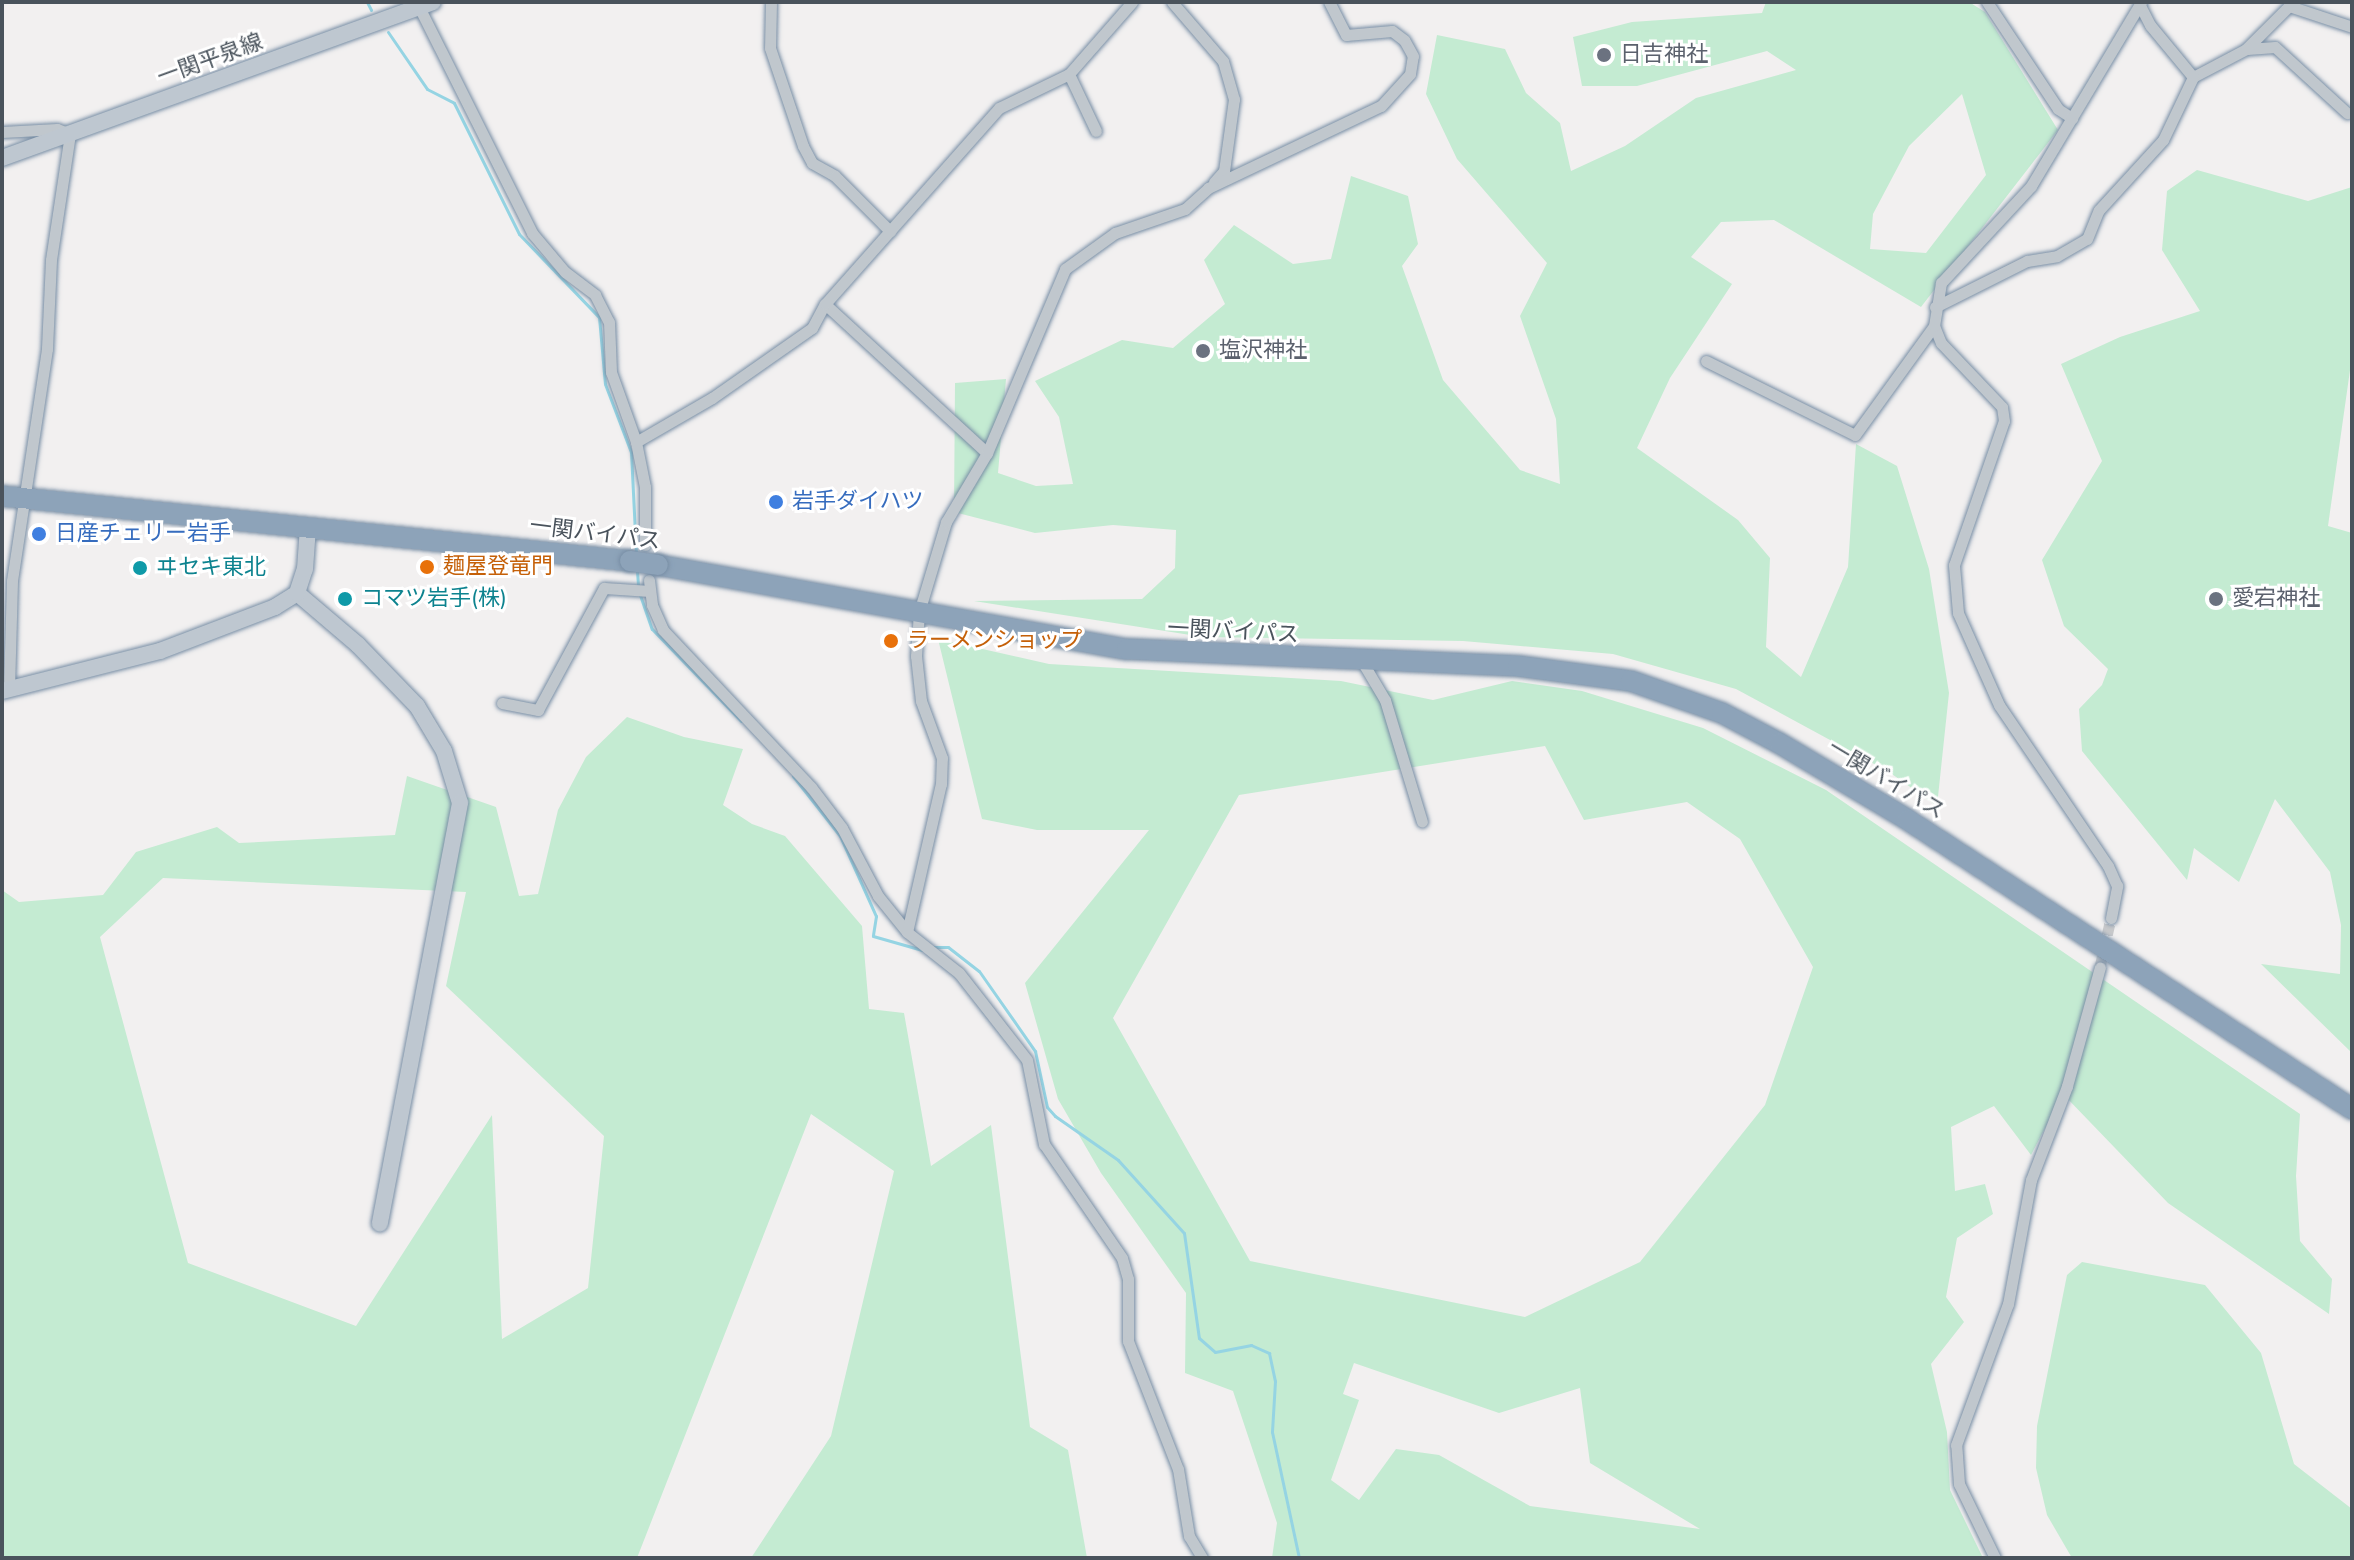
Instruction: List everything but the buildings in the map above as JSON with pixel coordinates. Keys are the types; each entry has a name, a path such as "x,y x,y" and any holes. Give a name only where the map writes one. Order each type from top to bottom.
{"highway":[{"name":"一関バイパス","path":"2,496 630,561 652,579 919,612 1127,649 1363,663 1577,670 1631,681 1722,713 1908,820 2352,1109"}],"street":[{"path":"771,2 770,48 803,146 812,163 835,176 890,231"},
{"path":"636,442 770,361 812,328 825,304 999,108 1069,74 1132,2"},
{"path":"907,932 941,784 942,758 921,701 919,612 946,522 987,453 1065,269 1115,233 1185,209 1224,171 1234,99 1223,61 1172,2"},
{"path":"1208,188 1381,106 1410,74 1413,56 1404,40 1392,31 1346,35 1329,2"},
{"path":"1987,2 2058,109 2072,118"},
{"path":"426,4 532,233 565,272 595,295 609,322 613,383 636,442 645,487 645,545"},
{"name":"一関平泉線","path":"2,158 426,4"},
{"path":"2111,918 2117,886 2108,866 1999,705 1958,613 1954,565 2004,421 2002,407 1941,343 1934,326 1941,283 2031,186 2141,4"},
{"path":"2141,4 2150,25 2193,77"},
{"path":"1935,307 2027,261 2057,256 2087,239 2099,210 2163,140 2193,77 2246,49 2289,6 2352,27"},
{"path":"2246,49 2275,47 2347,113"},
{"path":"1069,74 1096,131"},
{"path":"2,132 57,129 70,134 51,260 47,349 12,581 5,691 160,651 256,616 297,593 305,569 308,527"},
{"path":"825,304 987,453"},
{"path":"1706,361 1855,435 1934,326"},
{"path":"502,703 538,710 604,588 652,579 663,630 811,787 842,828 878,896 907,932 938,953 1012,1035 1027,1060 1044,1144 1122,1258 1128,1279 1128,1341 1178,1469 1189,1536 1202,1558"},
{"path":"297,593 358,645 417,706 444,751 460,803 380,1223"},
{"path":"1363,663 1385,700 1422,822"},
{"path":"1995,1558 1959,1484 1956,1445 2008,1304 2031,1180 2067,1086 2100,967"}],"green space":[{"path":"1766,2 1969,2 1985,12 2058,130 1921,307 1774,220 1721,222 1691,257 1732,284 1670,378 1637,448 1738,520 1770,558 1766,647 1801,677 1848,567 1856,444 1897,466 1929,569 1949,693 1937,806 1889,772 1736,689 1613,654 1463,641 1203,637 974,601 1142,599 1175,568 1176,530 1113,525 1035,533 954,512 955,383 1006,379 998,473 1036,486 1073,484 1059,417 1035,381 1122,340 1173,348 1225,304 1204,260 1234,225 1293,264 1331,259 1351,176 1408,196 1418,244 1402,266 1443,380 1520,470 1560,484 1556,419 1520,316 1547,263 1457,159 1426,94 1437,35 1505,49 1526,93 1560,123 1571,171 1625,146 1696,98 1796,70 1767,51 1637,86 1582,86 1573,37 1632,22 1762,13","holes":["1962,94 1986,175 1926,253 1870,249 1873,214 1909,146"]},
{"path":"2197,170 2308,201 2352,187 2352,356 2328,526 2352,533 2352,1053 2261,964 2340,974 2341,925 2330,872 2275,799 2239,882 2194,848 2187,880 2082,751 2079,709 2102,685 2108,669 2064,626 2042,560 2102,461 2061,364 2120,337 2200,311 2162,250 2167,191"},
{"path":"938,639 1049,664 1341,681 1433,700 1512,681 1582,691 1703,728 1826,790 2300,1114 2296,1176 2300,1241 2332,1279 2329,1314 2168,1203 2063,1094 2031,1155 1994,1106 1951,1127 1955,1191 1985,1184 1993,1214 1957,1238 1946,1297 1964,1322 1931,1364 1947,1432 1950,1490 1983,1558 1272,1558 1277,1523 1233,1391 1185,1373 1186,1293 1101,1173 1058,1099 1025,983 1149,830 1037,830 982,819","holes":["1545,746 1584,820 1687,802 1740,839 1813,967 1765,1105 1640,1262 1525,1317 1250,1261 1113,1018 1239,795","1354,1363 1499,1413 1580,1388 1590,1463 1700,1529 1530,1506 1439,1455 1396,1449 1359,1500 1331,1480 1359,1400 1343,1394"]},
{"path":"627,717 684,737 743,749 723,805 752,824 785,836 862,926 869,1009 904,1013 931,1166 991,1125 1030,1427 1068,1450 1087,1558 751,1558 831,1436 894,1171 811,1114 637,1558 2,1558 2,890 19,902 103,895 136,852 217,827 239,843 395,835 407,776 496,807 519,896 538,894 558,810 586,757","holes":["163,878 466,892 446,986 604,1136 588,1288 502,1339 492,1115 356,1326 188,1263 100,937"]},
{"path":"2082,1262 2205,1285 2261,1353 2294,1464 2352,1509 2352,1558 2072,1558 2047,1515 2036,1468 2037,1426 2067,1275"}],"waterway":[{"path":"367,2 371,10"},
{"path":"388,32 427,89 454,103 519,234 599,317 605,384 631,452 636,555"},
{"path":"637,571 638,587"},
{"path":"640,595 652,629 741,721"},
{"path":"793,776 840,836 876,916 873,936 922,950"},
{"path":"933,947 948,947 979,971 1035,1051 1047,1107 1055,1116 1118,1160 1184,1233 1199,1338 1215,1352 1251,1345 1269,1353 1275,1381 1272,1432 1299,1558"}],"tunnel":[{"path":"2100,967 2111,918"}],"place":[{"name":"日吉神社","path":"1604,55"},
{"name":"塩沢神社","path":"1203,351"},
{"name":"岩手ダイハツ","path":"776,502"},
{"name":"日産チェリー岩手","path":"39,534"},
{"name":"麺屋登竜門","path":"427,567"},
{"name":"ヰセキ東北","path":"140,568"},
{"name":"コマツ岩手(株)","path":"345,599"},
{"name":"愛宕神社","path":"2216,599"},
{"name":"ラーメンショップ","path":"891,641"}]}
